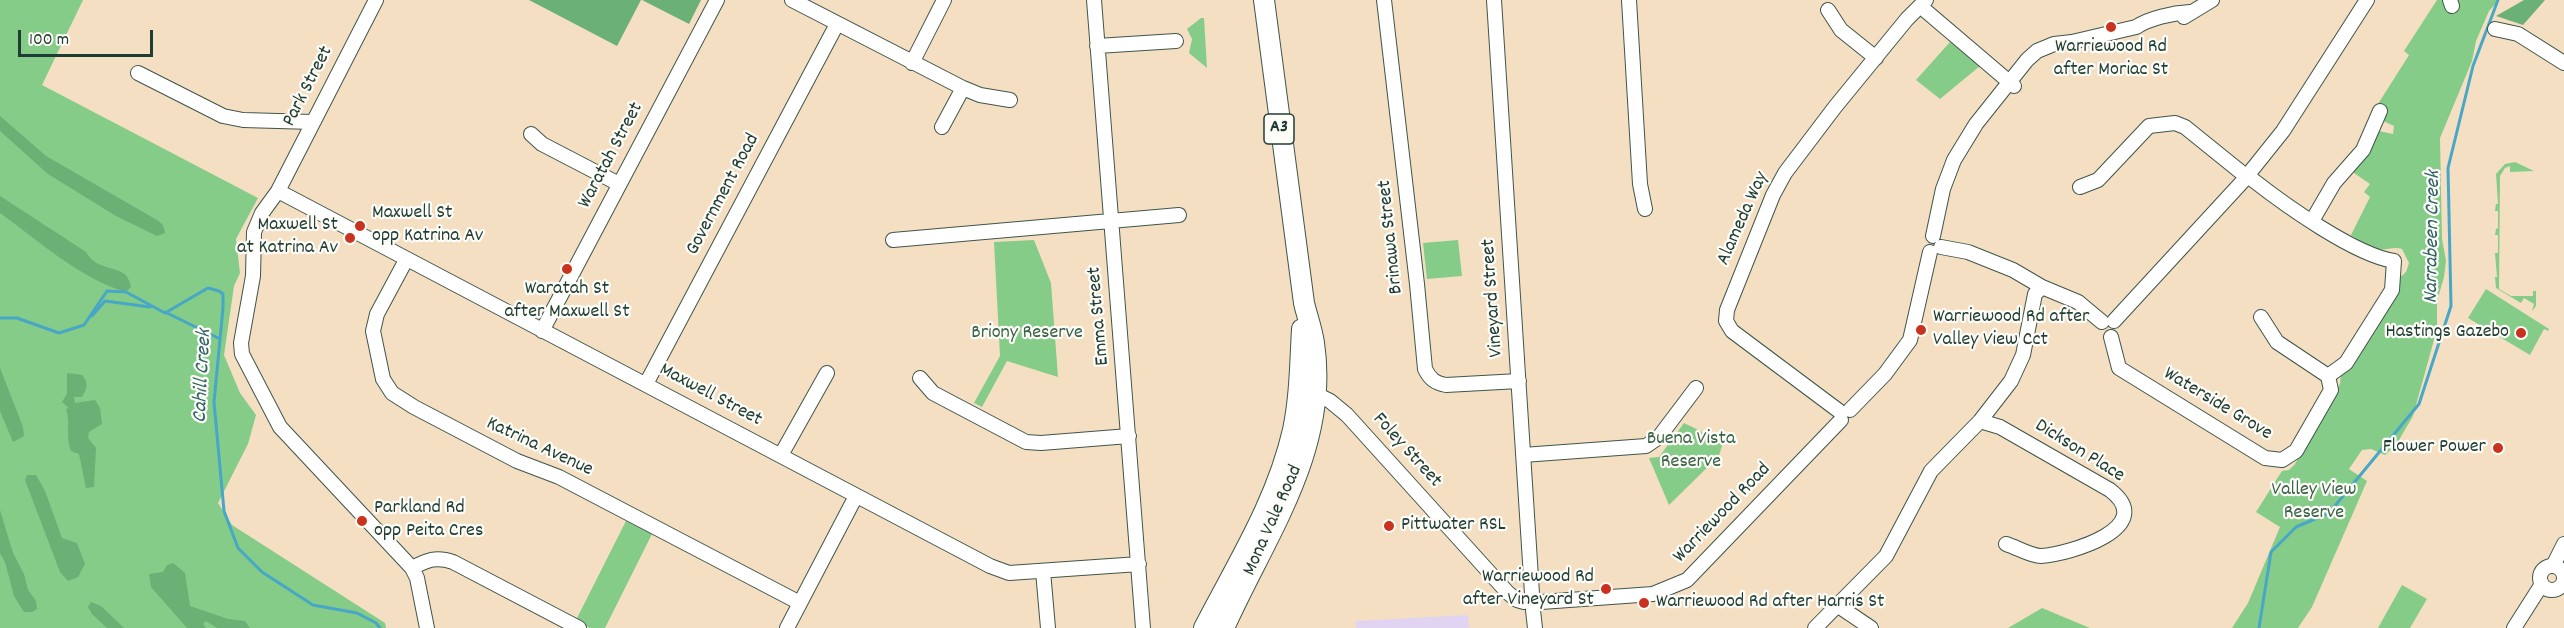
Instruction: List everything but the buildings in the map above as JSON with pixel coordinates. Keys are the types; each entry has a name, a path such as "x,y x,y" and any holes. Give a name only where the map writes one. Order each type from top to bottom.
{"highway":[{"name":"Mona Vale Road","path":"1224,628 1292,490 1306,450 1308,390 1304,303 1264,0"},
{"name":"Mona Vale Road","path":"1204,628 1269,500 1308,390"}],"street":[{"name":"Park Street","path":"376,0 278,191 262,213 254,232 253,276 241,344 242,354 280,427 412,568"},
{"name":"Waratah Street","path":"542,331 717,0"},
{"path":"792,0 963,88 980,95 1010,100"},
{"path":"912,63 944,0"},
{"name":"Emma Street","path":"1094,0 1143,628"},
{"name":"Brinawa Street","path":"1384,0 1418,284 1425,369 1436,383 1446,385 1519,381"},
{"name":"Vineyard Street","path":"1494,0 1535,628"},
{"path":"1629,0 1640,184 1645,209"},
{"name":"Warriewood Road","path":"1533,602 1653,594 1687,580 1843,413 1885,374 1910,340 1935,245 1945,181 1954,160 1976,124 2012,84 2037,51 2060,42 2072,42 2136,27 2151,20 2190,12 2212,0"},
{"path":"1935,245 1968,252 2004,266 2042,287 2078,302 2108,322 2247,176 2283,131 2367,0"},
{"path":"1923,3 2012,84"},
{"name":"Alameda Way","path":"1843,413 1737,335 1729,327 1726,316 1777,185 1795,158 1923,3"},
{"path":"1828,10 1841,30 1876,58"},
{"name":"Government Road","path":"646,384 837,24"},
{"path":"2495,29 2518,34 2564,63"},
{"path":"1097,46 1176,41"},
{"path":"138,73 223,116 243,120 313,122"},
{"path":"942,127 963,88"},
{"path":"2312,221 2334,183 2363,150 2380,111"},
{"path":"2080,188 2098,180 2149,126 2175,123 2312,221 2378,259 2394,261 2392,290 2346,363 2328,376 2277,342 2261,317"},
{"path":"531,134 542,144 619,184"},
{"name":"Maxwell Street","path":"278,191 990,566 1009,573 1138,564"},
{"path":"893,240 1179,215"},
{"name":"Katrina Avenue","path":"406,260 377,314 373,331 383,379 392,393 517,461 560,477 800,603"},
{"path":"1815,628 1886,556 1931,471 1980,421 2011,381 2023,355 2035,294 2042,287"},
{"name":"Waterside Grove","path":"2108,322 2100,329 2102,334 2111,337 2119,368 2265,458 2282,460 2296,451 2331,390 2328,376"},
{"path":"781,455 827,373"},
{"path":"920,378 933,393 1026,442 1041,443 1129,436"},
{"path":"1523,456 1646,446 1659,437 1696,388"},
{"name":"Foley Street","path":"1308,390 1330,401 1347,415 1508,593 1517,600 1533,602"},
{"name":"Dickson Place","path":"1980,421 2000,427 2110,490 2119,498 2123,510 2120,526 2111,534 2077,548 2039,556 2006,544"},
{"path":"786,628 856,496"},
{"path":"2553,566 2564,544"},
{"path":"427,628 417,578 412,568 431,558 453,562 579,628"},
{"path":"2553,566 2559,568 2563,574 2563,585 2551,589 2542,584 2540,577 2543,570 2553,566"},
{"path":"1043,571 1047,628"},
{"path":"2514,628 2542,584"},
{"path":"1838,605 1871,628"}],"shaded area":[{"path":"1468,615 1469,628 1356,628 1355,621"}],"green space":[{"path":"0,0 83,0 42,85 258,198 236,239 240,273 234,286 224,355 240,393 256,415 248,444 218,503 232,525 385,623 386,628 0,628"},
{"path":"529,0 641,0 617,46"},
{"path":"642,0 701,0 689,24"},
{"name":"Valley View Reserve","path":"2437,0 2499,0 2489,11 2476,41 2472,61 2440,138 2442,239 2446,261 2437,301 2437,329 2413,416 2396,445 2385,455 2371,449 2362,450 2349,469 2367,481 2312,607 2298,628 2232,628 2248,603 2280,527 2256,512 2282,471 2289,470 2295,464 2340,384 2341,374 2398,279 2406,272 2409,263 2402,249 2374,248 2351,235 2370,197 2364,192 2370,184 2354,173 2354,169 2379,131 2393,134 2394,126 2383,121 2385,108 2378,104 2409,55 2404,51"},
{"path":"2524,0 2545,0 2523,25 2496,16"},
{"path":"1204,18 1207,68 1189,53 1192,39 1187,29"},
{"path":"1950,42 1980,66 1940,99 1916,80"},
{"path":"0,116 46,156 157,220 163,225 165,233 157,236 116,216 48,174 0,131"},
{"path":"2515,162 2534,171 2510,172 2510,166 2505,168 2500,176 2499,289 2511,296 2533,296 2533,291 2536,291 2536,306 2532,311 2534,304 2524,298 2521,303 2496,288 2495,253 2498,253 2498,235 2495,235 2498,228 2498,211 2495,211 2496,204 2498,204 2496,174 2505,164"},
{"path":"0,196 86,252 98,264 124,274 131,287 126,292 109,286 60,258 0,213"},
{"name":"Briony Reserve","path":"1034,240 1051,283 1058,377 1007,361 982,407 974,403 1000,356 994,242"},
{"path":"1458,240 1462,276 1427,279 1423,243"},
{"path":"2486,289 2549,329 2548,331 2544,329 2530,355 2468,318"},
{"path":"0,368 23,427 24,436 13,442 0,411"},
{"path":"67,373 82,375 86,383 82,397 74,397 75,403 95,400 100,408 102,424 89,432 88,438 96,448 94,487 86,488 79,454 71,451 69,445 66,409 69,408 62,402 67,394"},
{"name":"Buena Vista Reserve","path":"1684,423 1723,442 1719,456 1669,505 1649,458 1659,457"},
{"path":"27,475 36,475 45,491 62,538 77,543 85,564 78,577 68,581 60,572 25,480"},
{"path":"0,510 13,553 24,574 28,590 36,601 37,609 32,612 24,612 14,596 5,562 0,553"},
{"path":"626,521 652,534 605,628 590,628 576,620"},
{"path":"173,563 185,573 190,606 228,619 245,621 250,628 217,628 206,621 203,624 206,628 187,628 151,587 149,574 163,572 167,565"},
{"path":"2402,585 2427,599 2410,628 2378,628"},
{"path":"91,602 101,606 124,628 107,628 92,614 88,607"},
{"path":"2042,608 2090,628 2008,628"}],"waterway":[{"name":"Narrabeen Creek","path":"2259,628 2271,552 2296,527 2329,513 2419,404 2451,306 2448,168 2473,66 2498,0"},
{"name":"Cahill Creek","path":"0,318 17,318 59,333 84,325 107,291 126,292 165,313 208,288 223,294 214,402 224,511 238,548 262,572 313,605 357,613 376,623 380,628"},
{"path":"92,316 105,301 150,307"},
{"path":"165,312 220,339"}],"place":[{"name":"Warriewood Rd after Moriac St","path":"2111,27"},
{"name":"Maxwell St opp Katrina Av","path":"360,226"},
{"name":"Maxwell St at Katrina Av","path":"350,238"},
{"name":"Waratah St after Maxwell St","path":"567,269"},
{"name":"Warriewood Rd after Valley View Cct","path":"1921,330"},
{"name":"Hastings Gazebo","path":"2521,333"},
{"name":"Flower Power","path":"2498,448"},
{"name":"Parkland Rd opp Peita Cres","path":"362,521"},
{"name":"Pittwater RSL","path":"1389,526"},
{"name":"Warriewood Rd after Vineyard St","path":"1606,589"},
{"name":"Warriewood Rd after Harris St","path":"1644,603"}]}
